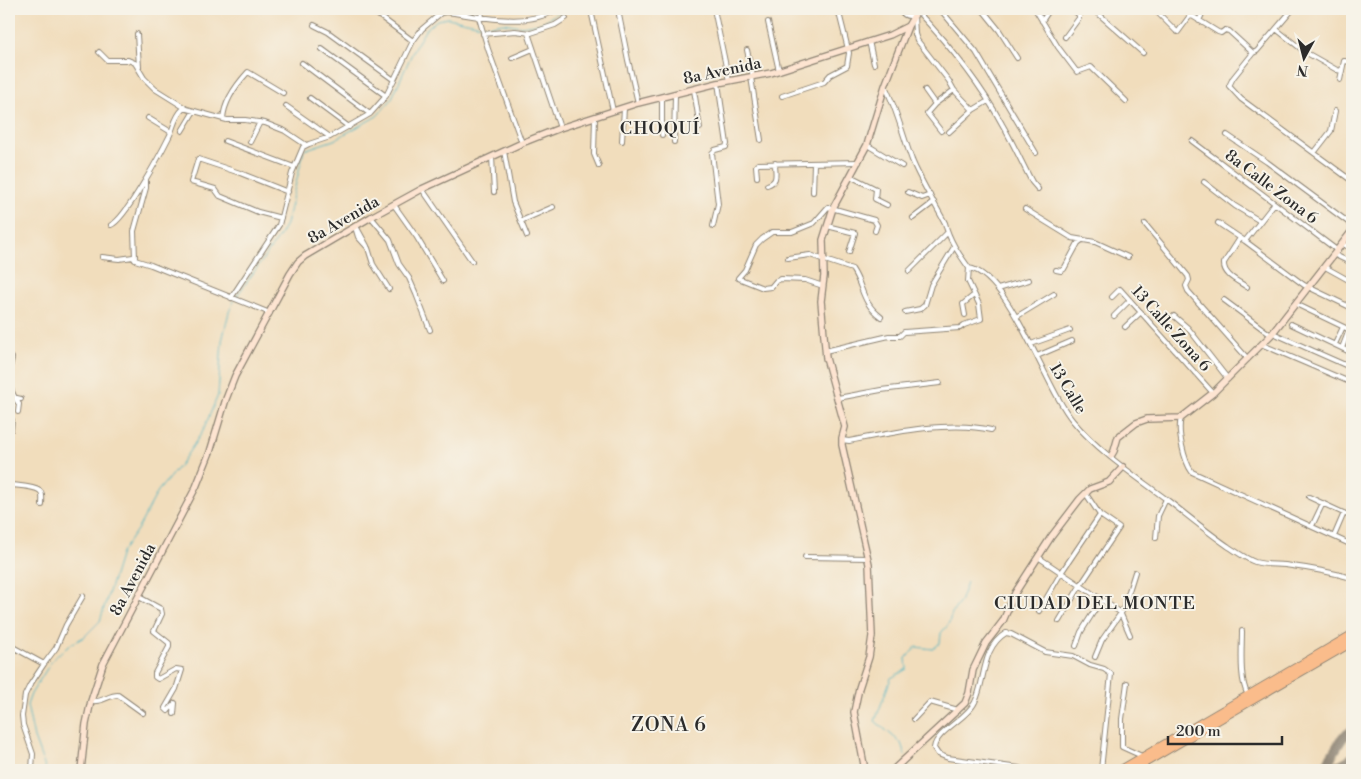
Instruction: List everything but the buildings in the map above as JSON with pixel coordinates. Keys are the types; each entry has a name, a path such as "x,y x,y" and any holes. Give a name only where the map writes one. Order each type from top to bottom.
{"highway":[{"path":"1121,770 1352,635"},
{"path":"1132,770 1352,642"},
{"path":"1246,704 1248,696"},
{"path":"1215,722 1218,718 1243,702 1248,696"}],"street":[{"path":"370,9 412,41"},
{"path":"481,9 483,33 522,143"},
{"path":"547,9 548,14"},
{"path":"232,298 259,253 276,230 294,168 306,145 330,137 370,114 386,96 412,41 433,20 445,10 481,20 534,18 557,9"},
{"path":"714,9 729,81"},
{"path":"782,96 824,82 830,75 844,68 849,63 849,53 838,9"},
{"path":"900,9 907,16 916,12"},
{"path":"940,9 976,52 1036,153"},
{"path":"982,9 1016,58"},
{"path":"1035,9 1058,47 1077,72 1091,67 1126,101"},
{"path":"1042,21 1050,9"},
{"path":"1065,37 1079,18 1079,15 1072,9"},
{"path":"1093,9 1143,53"},
{"path":"1154,9 1177,32 1190,16 1220,33 1224,30 1229,31 1253,53"},
{"path":"1199,20 1204,9"},
{"path":"1293,9 1257,51 1253,53 1229,85 1241,99 1352,182"},
{"path":"865,770 854,715 859,688 869,658 872,636 868,558 842,440 846,427 827,364 825,351 821,301 823,286 822,246 833,208 867,145 908,26 916,12"},
{"path":"916,12 915,34 917,40 950,82 954,90 973,110"},
{"path":"916,12 935,30 975,82 1002,122 1032,182 1038,189"},
{"path":"592,15 613,111"},
{"path":"619,15 638,103"},
{"path":"483,33 515,31 528,33 555,25 566,18"},
{"path":"768,22 779,71"},
{"path":"314,25 328,32 394,80"},
{"name":"8a Avenida","path":"81,770 86,724 103,664 202,475 230,387 298,262 355,226 422,189 522,143 560,128 638,103 718,83 779,71 890,35 908,26"},
{"path":"1276,29 1305,52 1342,71"},
{"path":"528,33 560,128"},
{"path":"137,34 139,69"},
{"path":"869,41 874,64"},
{"path":"322,49 386,96"},
{"path":"512,58 533,49"},
{"path":"747,50 761,140"},
{"path":"98,52 107,60 131,61 137,65 144,78 155,89 188,109 223,119 260,122 285,132 306,145"},
{"path":"1340,80 1345,60 1352,62"},
{"path":"302,63 370,114"},
{"path":"223,119 230,97 248,72 283,93"},
{"path":"714,226 718,204 712,153 715,150 726,147 727,144 718,83"},
{"name":"13 Calle","path":"886,86 895,107 902,134 913,163 945,223 947,233 954,247 969,268 976,269 998,289 1016,317 1051,386 1072,420 1123,467 1213,536 1252,561 1338,574 1352,578"},
{"path":"694,90 700,128"},
{"path":"925,90 935,104"},
{"path":"941,130 927,115 935,104 954,90"},
{"path":"674,142 675,94"},
{"path":"310,98 349,127"},
{"path":"662,98 662,135"},
{"path":"949,132 973,110 988,101"},
{"path":"286,106 330,137"},
{"path":"622,141 624,108"},
{"path":"111,226 118,220 146,178 179,113 188,109"},
{"path":"182,131 194,111"},
{"path":"1314,153 1330,131 1334,111"},
{"path":"595,117 594,154 599,166"},
{"path":"148,118 171,132"},
{"path":"250,142 260,122"},
{"path":"1227,135 1352,225"},
{"path":"226,141 269,156 294,168"},
{"name":"8a Calle Zona 6","path":"1192,142 1336,253 1352,263"},
{"path":"867,145 902,166"},
{"path":"504,151 513,202 527,236"},
{"path":"492,157 494,192"},
{"path":"281,218 258,212 220,196 216,190 191,182 193,174 198,159 288,192"},
{"path":"758,177 757,165 859,162"},
{"path":"767,185 774,183 776,180 775,163"},
{"path":"813,192 814,163"},
{"path":"850,176 876,189 875,199 887,206"},
{"path":"135,260 134,231 146,188 146,178"},
{"path":"1204,182 1235,206 1260,221"},
{"path":"422,189 472,261"},
{"path":"908,192 922,198 930,195"},
{"path":"913,218 934,202"},
{"path":"1245,241 1274,204"},
{"path":"394,205 416,236 443,281"},
{"path":"521,221 553,207"},
{"path":"823,286 806,280 781,279 776,281 771,288 766,288 738,278 745,270 756,245 762,239 772,232 792,232 814,223 828,207 874,220 877,225 875,231"},
{"path":"1025,209 1072,238 1096,242 1128,257"},
{"path":"371,217 390,240 400,264 409,278 430,330"},
{"path":"1218,223 1304,286 1352,308"},
{"path":"1145,224 1188,276 1186,286 1188,291 1248,359"},
{"path":"355,226 372,253 373,264 389,289"},
{"path":"827,226 855,233 849,252"},
{"path":"1111,456 1118,437 1139,422 1147,419 1181,418 1228,379 1263,345 1352,231"},
{"path":"909,271 947,233"},
{"path":"1240,238 1223,266 1227,273 1247,288"},
{"path":"1056,270 1061,271 1064,269 1082,240"},
{"path":"1343,244 1352,249"},
{"path":"905,312 920,309 925,305 931,285 954,247"},
{"path":"788,258 807,255 852,269 866,301 881,317"},
{"path":"102,257 119,259 133,257 135,260 270,313"},
{"path":"1324,267 1352,282"},
{"path":"825,351 889,336 900,336 904,332 961,328 982,318 968,282 969,268"},
{"path":"998,289 1029,280"},
{"name":"13 Calle Zona 6","path":"1112,297 1120,289 1213,393"},
{"path":"1016,317 1054,294"},
{"path":"965,315 963,304 974,295"},
{"path":"1114,316 1130,300"},
{"path":"1224,300 1272,334 1352,368"},
{"path":"1296,304 1351,331 1342,348"},
{"path":"1125,327 1141,312"},
{"path":"1174,316 1188,328 1228,379"},
{"path":"1291,324 1352,353"},
{"path":"1335,344 1343,327"},
{"path":"1031,344 1070,330"},
{"path":"1037,356 1072,341"},
{"path":"1263,345 1352,383"},
{"path":"9,371 12,358"},
{"path":"838,398 881,390 940,383"},
{"path":"9,385 20,404 18,412"},
{"path":"9,396 21,399"},
{"path":"9,416 12,422 9,432"},
{"path":"1181,418 1180,430 1187,463 1193,473 1352,545"},
{"path":"842,440 849,441 906,431 961,426 974,426 991,430"},
{"path":"893,770 958,710 968,696 973,670 986,643 1003,620 1015,592 1038,557 1078,501 1090,489 1109,482 1123,467"},
{"path":"9,485 22,485 40,491 42,494 42,505"},
{"path":"1059,621 1119,528 1100,515 1086,494"},
{"path":"1309,497 1352,517"},
{"path":"1156,538 1158,514 1166,499"},
{"path":"1313,524 1323,503"},
{"path":"1335,534 1344,513"},
{"path":"1039,611 1061,573 1100,515"},
{"path":"805,556 868,558"},
{"path":"1038,557 1120,612 1130,635"},
{"path":"1095,657 1102,640 1123,608 1135,572"},
{"path":"32,770 33,754 25,733 23,710 25,695 56,648 66,625 83,596"},
{"path":"139,597 161,609 162,614 154,631 169,641 170,645 155,673 155,677 158,679 176,669 182,670 176,689 165,708 168,711 175,704 174,714"},
{"path":"1076,646 1081,632 1101,600"},
{"path":"1242,631 1243,672 1245,689 1248,696"},
{"path":"1025,770 948,758 938,754 934,748 934,744 940,737 974,704 990,651 998,639 1007,633 1045,652 1073,656 1090,665 1104,669 1111,674 1101,770"},
{"path":"9,645 44,664"},
{"path":"1127,683 1122,719 1122,747 1144,757"},
{"path":"91,701 98,702 113,695 118,695 143,714"},
{"path":"914,719 930,702 958,710"}],"waterway":[{"path":"236,297 279,237 286,224 304,150 334,140 377,116 391,100 415,47 426,29 437,20 448,18 486,26 503,23 521,26 542,23 563,9"},
{"path":"46,770 34,738 27,705 31,694 53,659 71,644 84,637 100,621 121,553 139,527 158,491 180,465 203,431 218,395 222,341 229,312 234,301"},
{"path":"905,755 901,743 875,721 891,678 907,669 906,658 916,647 933,649 940,643 941,633 948,625 952,613 960,602 967,582"},
{"path":"906,761 907,770"}],"taxiway":[{"path":"1323,770 1343,737 1352,731"},
{"path":"1331,770 1352,758"}],"district":[{"name":"CHOQUÍ","path":"660,128"},
{"name":"CIUDAD DEL MONTE","path":"1095,603"},
{"name":"ZONA 6","path":"669,724"}]}
